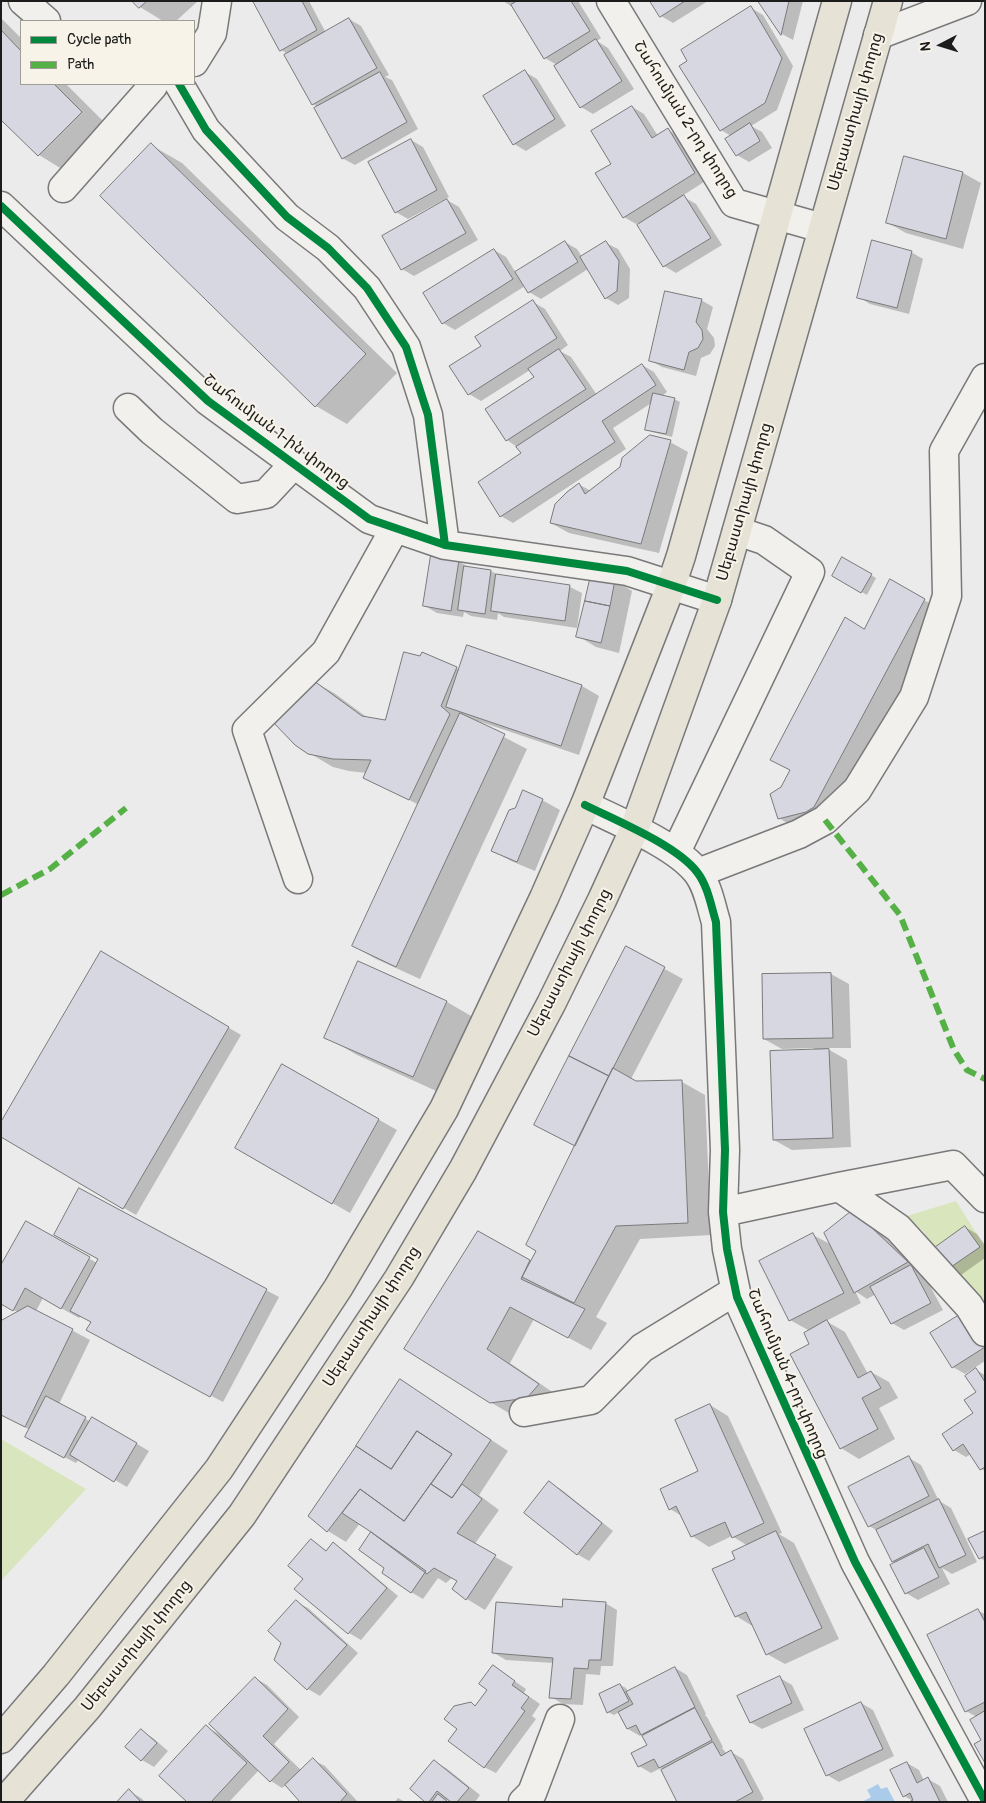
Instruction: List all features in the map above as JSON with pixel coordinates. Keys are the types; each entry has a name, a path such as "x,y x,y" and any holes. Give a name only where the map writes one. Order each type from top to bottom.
{"main road":[{"path":"1,1739 56,1675 219,1469 338,1288 444,1109 544,898 585,805 671,586 837,1"},
{"name":"Սեբաստիայի փողոց","path":"4,1802 87,1708 242,1515 399,1278 462,1170 551,1004 634,830 717,600 888,1"}],"street":[{"path":"23,1 45,20"},
{"path":"195,60 212,33 217,1"},
{"name":"Շահումյան 2-րդ փողոց","path":"611,1 734,203 822,228"},
{"path":"878,35 967,1"},
{"path":"63,188 161,85"},
{"path":"163,85 287,217 328,248 368,288 406,347 428,415 445,545"},
{"name":"Շահումյան 1-ին փողոց","path":"1,206 208,401 369,519 445,545 627,571 717,600"},
{"path":"698,873 799,834 825,820 858,790 914,697 947,596 944,451 985,378"},
{"path":"128,408 152,432 236,499 266,494 294,464"},
{"path":"298,879 247,730 326,652 395,528"},
{"path":"676,852 810,572 764,540 737,531"},
{"name":"Շահումյան 4-րդ փողոց","path":"585,805 676,852 698,873 707,890 716,922 725,1150 723,1212 735,1291 855,1562 985,1800"},
{"path":"723,1212 953,1164 985,1198"},
{"path":"839,1187 898,1228 968,1306 985,1332"},
{"path":"524,1412 591,1400 642,1348 735,1291"},
{"path":"523,1802 532,1792 560,1719"}],"green space":[{"path":"956,1201 985,1247 985,1312 958,1280 923,1231 907,1216"},
{"path":"1,1439 86,1489 1,1581"}],"water":[{"path":"878,1784 881,1789 887,1787 895,1802 862,1802 871,1797 867,1790"}],"building":[{"path":"132,1 147,1 139,8"},
{"path":"253,1 302,1 317,30 280,51"},
{"path":"517,1 571,1 590,31 544,59 511,5"},
{"path":"650,1 685,1 660,17"},
{"path":"758,1 789,1 781,35"},
{"path":"751,6 782,58 765,103 720,131 679,66 687,61 681,50"},
{"path":"349,18 377,68 312,105 284,55"},
{"path":"1,30 20,50 20,85 55,85 82,112 38,156 1,120"},
{"path":"596,39 622,81 580,108 554,66"},
{"path":"525,70 555,119 513,145 483,96"},
{"path":"380,72 407,122 342,159 314,108"},
{"path":"632,106 652,138 668,128 695,173 623,218 595,173 611,164 591,131"},
{"path":"750,123 760,141 736,156 725,139"},
{"path":"411,139 437,190 395,213 368,162"},
{"path":"151,143 366,354 315,407 100,196"},
{"path":"904,156 963,172 946,239 886,223"},
{"path":"684,195 711,238 663,267 637,225"},
{"path":"447,199 466,233 401,270 382,236"},
{"path":"872,240 912,251 897,308 857,298"},
{"path":"565,241 578,262 528,293 515,272"},
{"path":"606,241 619,261 617,291 605,299 580,257"},
{"path":"494,249 513,279 442,324 423,293"},
{"path":"665,291 702,299 696,322 702,330 703,339 698,348 689,352 684,370 649,361"},
{"path":"533,300 557,338 468,395 449,366 481,346 475,337"},
{"path":"559,349 586,389 506,441 485,409 534,377 528,369"},
{"path":"642,364 656,385 602,421 615,442 500,517 478,482 521,453 516,447"},
{"path":"653,393 675,398 666,434 645,430"},
{"path":"650,435 671,440 641,544 550,523 555,504 567,492 579,483 585,494 620,467 622,458"},
{"path":"431,555 459,560 451,611 423,606"},
{"path":"842,557 872,574 861,593 832,576"},
{"path":"464,566 491,570 485,614 458,610"},
{"path":"496,574 570,585 565,621 491,611"},
{"path":"591,575 615,580 610,606 585,601"},
{"path":"890,579 925,599 814,807 806,812 778,819 770,794 781,787 790,770 770,760 845,617 864,629"},
{"path":"585,601 610,606 601,643 576,637"},
{"path":"467,645 582,685 561,746 446,707"},
{"path":"404,652 420,656 422,652 457,667 441,706 450,714 409,800 363,778 371,760 333,759 308,754 295,745 271,720 310,678 362,716 385,720"},
{"path":"460,713 505,734 396,967 352,946"},
{"path":"523,790 543,799 517,862 491,851 509,810 515,808"},
{"path":"626,946 665,967 609,1076 569,1056"},
{"path":"101,951 229,1027 123,1209 1,1137 1,1122"},
{"path":"358,961 447,1001 413,1077 324,1038"},
{"path":"831,973 833,1038 763,1039 762,974"},
{"path":"829,1049 833,1138 773,1140 770,1051"},
{"path":"569,1056 609,1076 575,1146 534,1125"},
{"path":"282,1064 379,1119 332,1204 235,1148"},
{"path":"613,1068 636,1081 682,1080 688,1223 616,1226 574,1303 522,1277 536,1251 526,1245"},
{"path":"79,1188 267,1289 210,1397 86,1330 91,1322 70,1311 98,1259 54,1235"},
{"path":"853,1210 908,1262 854,1293 824,1233"},
{"path":"26,1221 90,1257 61,1309 25,1288 13,1311 1,1304 1,1265"},
{"path":"965,1226 980,1247 948,1269 933,1249"},
{"path":"478,1231 530,1260 521,1279 585,1309 568,1338 510,1307 487,1349 539,1384 527,1398 490,1403 404,1349"},
{"path":"813,1233 844,1293 789,1321 759,1261"},
{"path":"911,1265 931,1303 891,1324 870,1287"},
{"path":"28,1306 73,1329 25,1427 1,1415 1,1321"},
{"path":"966,1311 985,1341 985,1347 952,1368 930,1333"},
{"path":"827,1320 858,1378 871,1371 881,1388 862,1398 878,1429 840,1449 790,1354 809,1344 804,1333"},
{"path":"976,1368 985,1382 985,1467 980,1470 963,1444 953,1451 942,1434 973,1413 964,1400 976,1392 965,1376"},
{"path":"400,1379 491,1440 452,1498 431,1484 452,1454 417,1431 391,1469 356,1446"},
{"path":"46,1396 86,1417 64,1458 25,1437"},
{"path":"710,1404 764,1523 732,1538 725,1522 691,1537 676,1506 669,1510 660,1489 698,1471 675,1420"},
{"path":"92,1417 137,1443 114,1482 70,1455"},
{"path":"417,1431 452,1454 404,1521 360,1489 327,1532 308,1516 356,1446 391,1469"},
{"path":"909,1456 929,1496 868,1527 848,1487"},
{"path":"549,1481 602,1523 577,1555 524,1513"},
{"path":"431,1484 452,1498 462,1484 482,1499 457,1533 496,1555 466,1600 452,1589 457,1581 434,1568 427,1574 342,1513 360,1489 404,1521"},
{"path":"939,1499 966,1555 939,1568 928,1544 892,1562 876,1530"},
{"path":"776,1531 822,1628 766,1655 746,1612 735,1617 712,1569 735,1559 732,1552"},
{"path":"985,1531 985,1556 979,1559 968,1539"},
{"path":"371,1532 426,1571 411,1593 382,1573 384,1568 359,1550"},
{"path":"311,1539 326,1551 333,1542 387,1588 348,1634 294,1589 303,1579 288,1566"},
{"path":"924,1548 939,1577 905,1594 890,1565"},
{"path":"563,1599 606,1602 601,1660 589,1660 588,1669 574,1668 571,1699 549,1698 553,1658 492,1653 496,1602 562,1607"},
{"path":"296,1600 347,1645 307,1690 274,1660 281,1643 268,1631"},
{"path":"978,1609 985,1622 985,1702 965,1712 927,1635"},
{"path":"493,1665 515,1681 512,1685 529,1697 521,1708 525,1711 484,1768 448,1741 457,1729 444,1719 454,1706 471,1702 475,1706 487,1690 479,1684"},
{"path":"675,1667 695,1707 641,1735 636,1725 627,1729 618,1712 633,1704 626,1692"},
{"path":"780,1676 792,1703 750,1723 737,1696"},
{"path":"255,1677 288,1709 263,1736 289,1762 270,1782 209,1724"},
{"path":"620,1684 629,1701 607,1713 599,1694"},
{"path":"861,1702 883,1749 826,1776 804,1729"},
{"path":"695,1708 712,1740 659,1768 654,1759 638,1767 631,1753 647,1745 642,1736"},
{"path":"985,1711 985,1763 974,1744 981,1740 970,1720"},
{"path":"206,1725 247,1763 211,1802 187,1802 159,1776"},
{"path":"141,1729 157,1743 141,1761 125,1747"},
{"path":"713,1742 721,1756 731,1750 753,1792 735,1802 677,1802 661,1770"},
{"path":"313,1758 347,1794 340,1802 300,1802 285,1785"},
{"path":"434,1760 469,1788 457,1802 451,1802 437,1791 429,1802 425,1802 410,1789"},
{"path":"907,1762 917,1783 928,1777 940,1802 909,1802 913,1800 910,1793 903,1797 890,1770"},
{"path":"129,1789 141,1802 117,1802"},
{"path":"438,1794 448,1802 432,1802"}],"marked path":[{"path":"1,895 50,869 126,808"},
{"path":"825,820 900,915 954,1050 967,1070 985,1079"}],"cycle path":[{"path":"180,85 206,130 287,217 328,248 367,288 406,347 428,415 445,545"},
{"path":"1,206 208,401 369,519 445,545 627,571 717,600"},
{"path":"585,805 645,834 675,852 697,872 707,890 716,922 725,1150 723,1212 727,1249 737,1297 855,1562 985,1801"}]}
